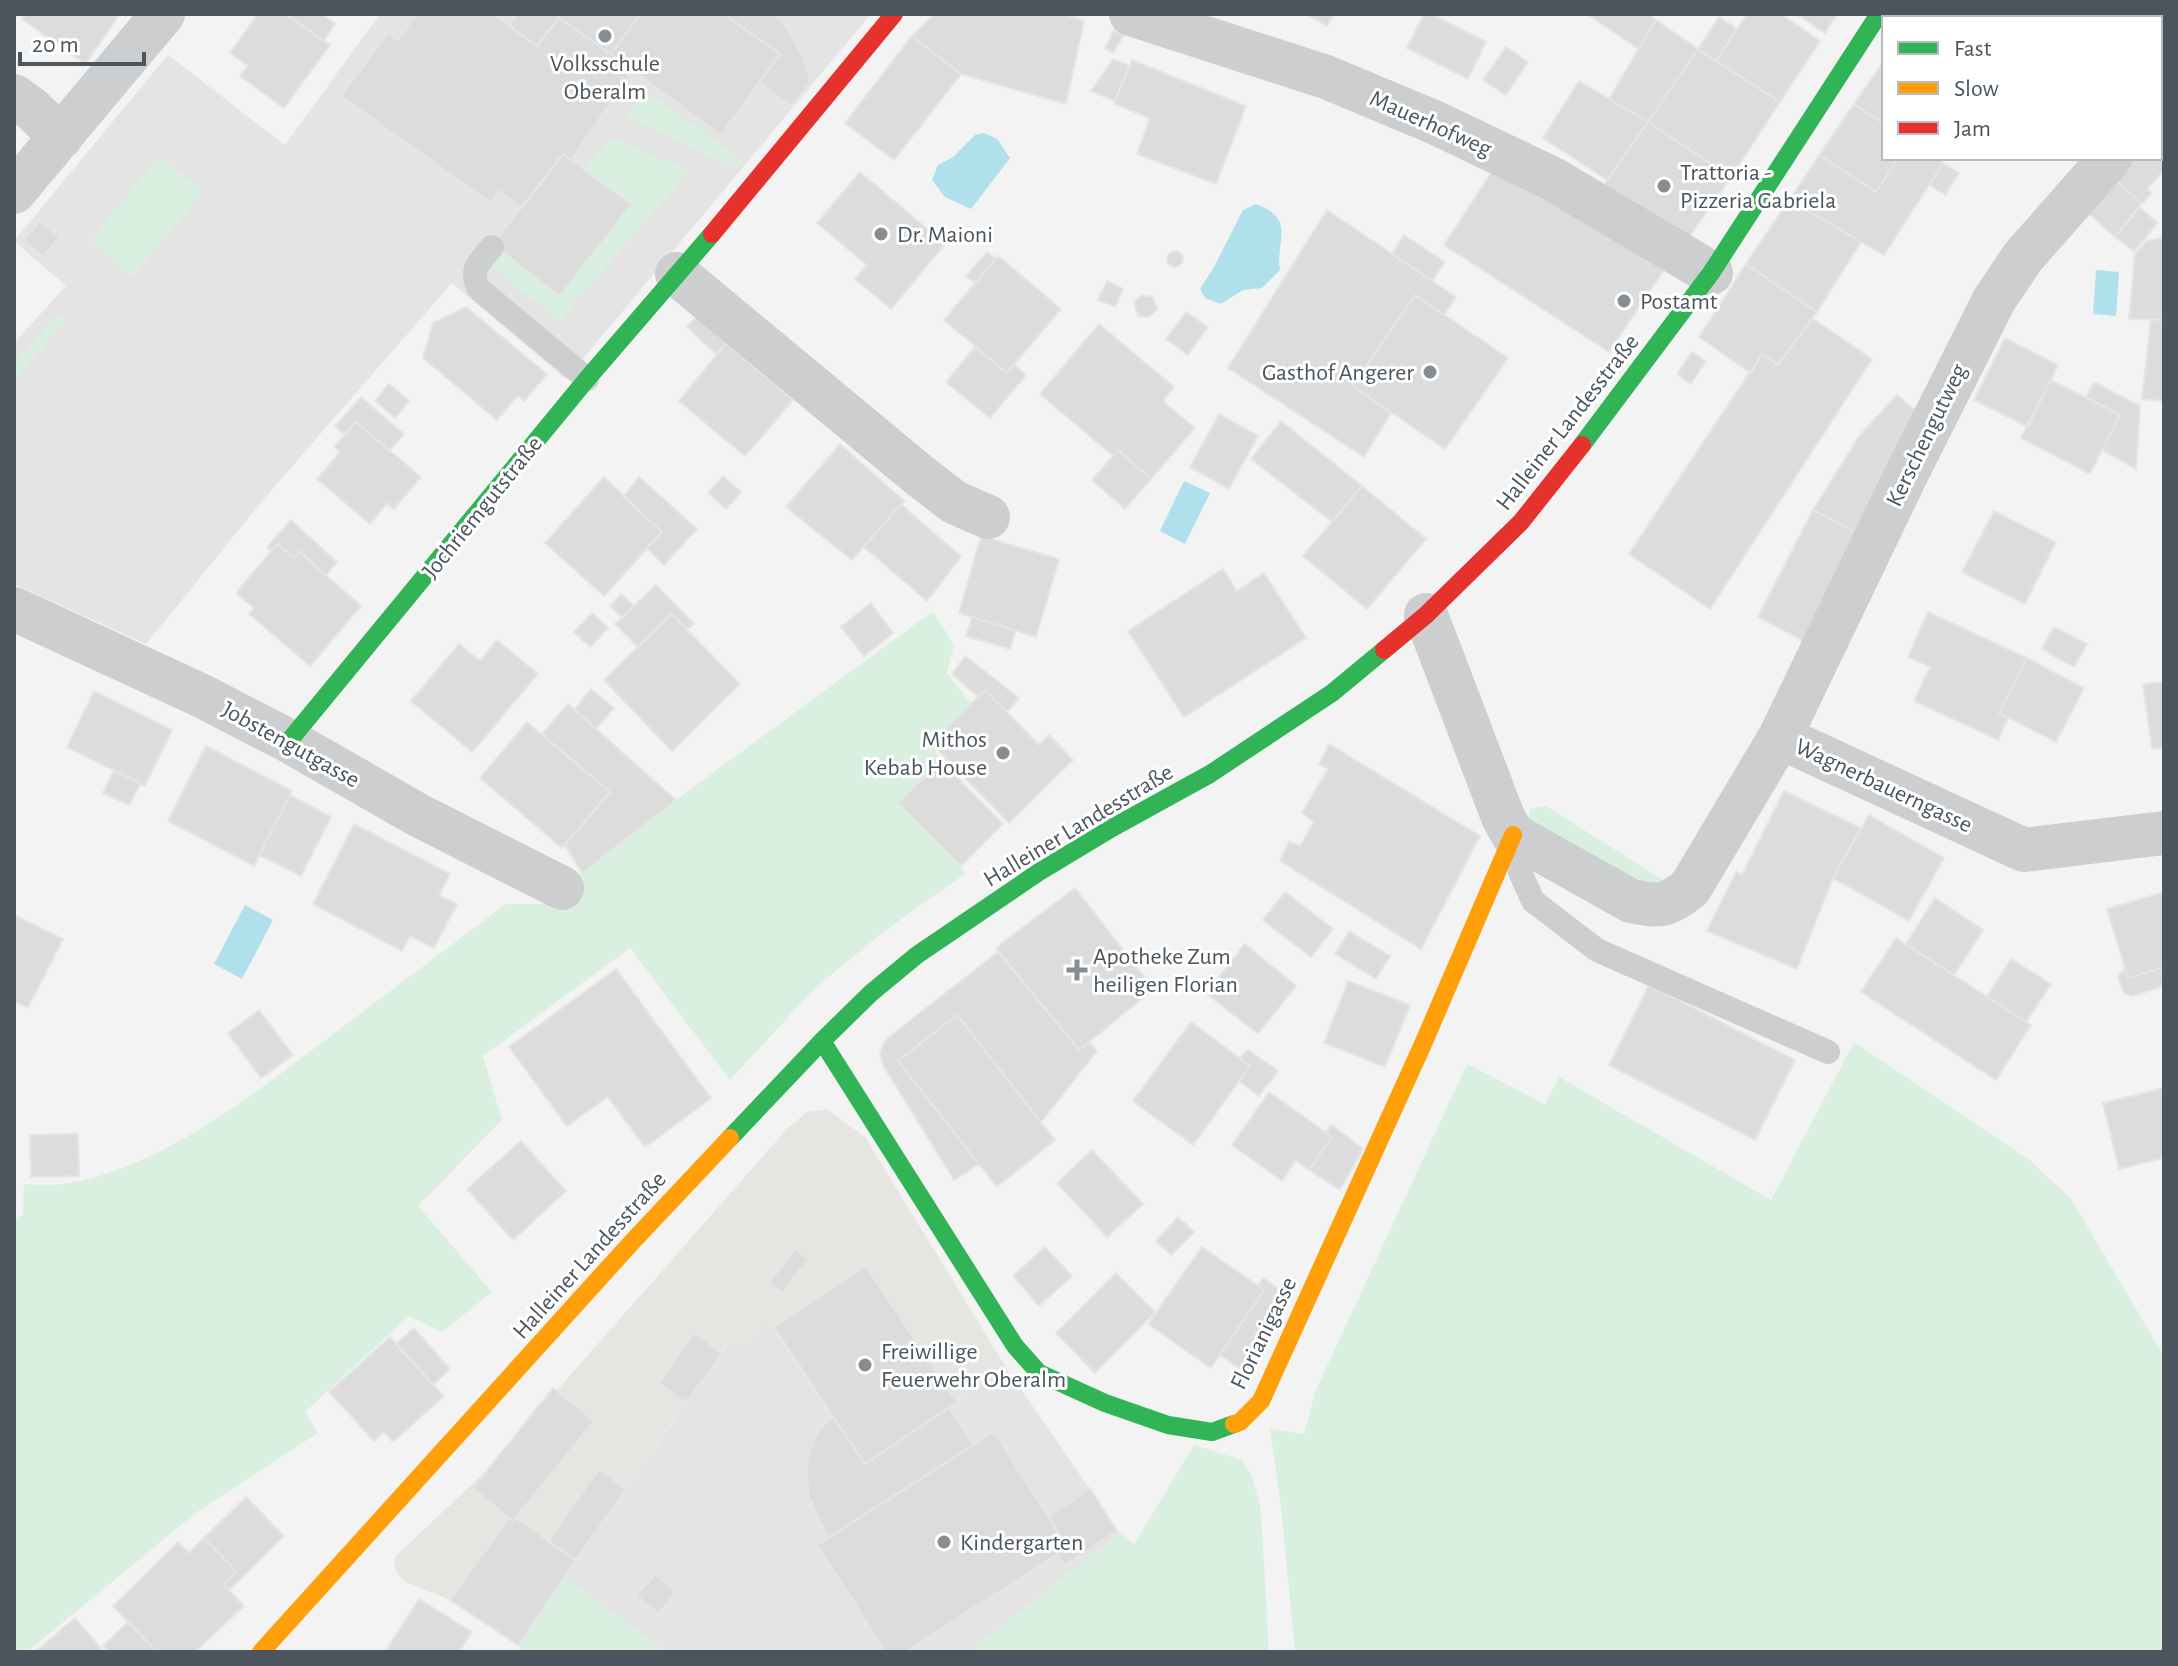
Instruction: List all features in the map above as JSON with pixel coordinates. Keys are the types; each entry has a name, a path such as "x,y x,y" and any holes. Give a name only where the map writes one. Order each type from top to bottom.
{"main road":[{"name":"Jochriemgutstraße","path":"289,741 587,379 894,14"},
{"name":"Halleiner Landesstraße","path":"270,1648 632,1242 871,993 917,955 1039,872 1210,774 1332,693 1426,615 1521,522 1711,273 1879,14"},
{"name":"Florianigasse","path":"822,1041 1015,1346 1039,1373 1105,1403 1168,1425 1212,1432 1240,1422 1261,1401 1423,1044 1513,835"}],"street":[{"path":"14,192 163,14"},
{"name":"Mauerhofweg","path":"1131,14 1326,77 1436,123 1551,178 1711,273"},
{"path":"14,96 61,137"},
{"name":"Kerschengutweg","path":"1780,737 1994,300 2023,257 2108,160"},
{"path":"677,274 919,475 954,502 988,517"},
{"name":"Jobstengutgasse","path":"14,609 202,696 289,741 418,815 562,888"},
{"path":"1426,615 1503,817 1513,835"},
{"name":"Wagnerbauerngasse","path":"1513,835 1631,901 1650,905 1672,903 1690,888 1780,737 2024,850 2164,833"}],"lane":[{"path":"492,247 475,268 474,279 479,289 587,379"},
{"path":"1513,835 1520,872 1533,901 1597,950 1828,1052"}],"shaded area":[{"path":"380,14 871,14 566,379 452,283 268,494 146,644 14,584 14,343 66,286 14,241 168,55 285,145"},
{"path":"827,1109 865,1137 1007,1369 864,1465 769,1322 747,1348 729,1340 564,1578 520,1647 450,1600 404,1581 394,1565 396,1556 485,1472 788,1128 807,1112"},
{"path":"768,1321 864,1464 1007,1369 1120,1533 969,1652 667,1652 564,1578 730,1340 747,1348"}],"green space":[{"path":"646,91 743,161 737,168 627,117"},
{"path":"612,137 689,171 559,321 488,263 500,249 560,296 630,204 585,170"},
{"path":"160,156 203,192 132,277 90,241"},
{"path":"59,314 66,321 14,380 14,365"},
{"path":"933,611 954,645 947,673 971,703 931,742 941,761 898,803 961,866 965,874 886,930 816,987 730,1080 630,948 483,1056 502,1120 418,1206 492,1292 442,1332 409,1316 305,1412 318,1433 197,1512 27,1652 14,1652 14,1223 23,1214 24,1184 55,1185 93,1178 169,1147 206,1125 276,1077 506,904 542,904 676,800"},
{"path":"1546,806 1668,883 1656,889 1528,821 1530,809"},
{"path":"1854,1042 2031,1161 2071,1199 2164,1356 2164,1652 1295,1652 1270,1429 1304,1434 1315,1392 1467,1064 1545,1104 1559,1077 1771,1200"},
{"path":"1194,1445 1242,1460 1253,1479 1261,1510 1269,1652 969,1652 1120,1533 1134,1544"},
{"path":"564,1578 667,1652 517,1652"}],"water":[{"path":"984,133 997,139 1010,158 971,209 945,197 932,180 938,165 953,157 975,135"},
{"path":"1256,204 1269,210 1280,224 1280,270 1262,288 1243,290 1221,304 1205,298 1200,289 1243,210"},
{"path":"2096,270 2119,272 2116,316 2093,314"},
{"path":"1184,481 1210,493 1185,544 1160,531"},
{"path":"245,905 273,920 242,979 214,964"}],"building":[{"path":"25,14 120,14 85,64 22,19"},
{"path":"258,14 286,14 330,45 284,108 240,76 248,66 230,53"},
{"path":"286,14 322,14 335,24 323,41"},
{"path":"417,14 493,14 537,46 559,18 633,70 571,160 563,154 522,208 499,191 491,203 341,96 388,33 398,40"},
{"path":"518,14 561,14 537,46 509,26"},
{"name":"Volksschule Oberalm","path":"561,14 640,14 611,54 559,18"},
{"path":"640,14 724,14 780,54 721,135 611,54"},
{"path":"724,14 775,14 784,24 803,56 811,82 791,106 759,82 780,54"},
{"path":"935,14 1063,14 1084,21 1066,104 961,74 912,36"},
{"path":"1306,14 1334,14 1327,26"},
{"path":"1424,14 1432,14 1486,42 1468,79 1407,48"},
{"path":"1587,14 1648,14 1656,20 1639,49"},
{"path":"1747,14 1781,14 1820,41 1780,102 1716,61"},
{"path":"1797,14 1837,14 1825,33"},
{"path":"1956,14 1958,16 1918,16"},
{"path":"1956,14 2002,14 2000,16"},
{"path":"2164,14 2164,48 2162,16 2080,16"},
{"path":"1719,17 1737,29 1716,61 1698,49"},
{"path":"1656,20 1698,49 1648,122 1609,99"},
{"path":"1114,30 1124,35 1113,53 1105,48"},
{"path":"912,36 961,74 894,160 845,123"},
{"path":"1506,47 1528,62 1506,95 1483,80"},
{"path":"1698,49 1780,102 1731,177 1648,122"},
{"path":"1113,59 1129,65 1115,101 1091,91"},
{"path":"1132,60 1246,106 1216,184 1137,154 1150,118 1114,104"},
{"path":"1882,64 1882,123 1854,104"},
{"path":"1579,81 1648,122 1607,180 1543,138"},
{"path":"1854,104 1882,123 1882,160 1939,160 1943,163 1884,255 1789,200"},
{"path":"1854,104 1882,123 1882,160 1897,160 1876,192 1819,155"},
{"path":"2164,110 2164,170 2147,189 2152,193 2142,204 2109,174 2121,160 2162,160"},
{"name":"Trattoria - Pizzeria Gabriela","path":"1648,122 1731,177 1682,247 1599,192"},
{"path":"563,154 631,204 560,296 493,244"},
{"path":"1943,163 1959,173 1945,195 1930,185"},
{"path":"1495,167 1668,264 1609,352 1444,245"},
{"name":"Dr. Maioni","path":"860,172 945,244 891,309 855,279 867,265 817,223"},
{"path":"2109,174 2142,204 2115,237 2080,206"},
{"path":"1789,200 1861,242 1817,312 1746,264"},
{"path":"2139,207 2158,223 2134,251 2115,237"},
{"path":"1327,210 1456,297 1444,315 1415,295 1353,386 1391,413 1364,457 1228,368"},
{"path":"40,221 60,237 43,257 24,240"},
{"path":"1404,235 1445,262 1432,281 1392,254"},
{"path":"2164,237 2164,320 2129,319 2135,254 2147,241"},
{"path":"1172,251 1178,251 1183,259 1181,265 1172,267 1167,262 1167,256"},
{"path":"987,252 996,259 975,283 966,276"},
{"path":"998,256 1061,309 1007,373 944,320"},
{"path":"1746,264 1817,312 1778,365 1762,354 1751,373 1699,337"},
{"path":"1107,281 1123,289 1115,307 1098,300"},
{"path":"1142,295 1153,297 1157,309 1149,317 1138,316 1134,302"},
{"name":"Gasthof Angerer","path":"1415,295 1508,358 1445,449 1353,386"},
{"path":"466,307 547,374 524,401 518,395 497,420 423,358 433,323"},
{"path":"704,309 733,336 716,354 687,327"},
{"path":"1186,312 1208,327 1188,355 1166,339"},
{"path":"1812,318 1872,359 1710,609 1629,554 1762,354 1778,365"},
{"path":"2151,319 2164,320 2164,401 2142,399"},
{"path":"1099,324 1174,387 1163,401 1195,428 1151,479 1118,450 1113,456 1040,394"},
{"path":"2005,338 2058,365 2028,427 1974,400"},
{"path":"726,343 793,400 745,456 679,401"},
{"path":"975,347 1007,373 1014,364 1026,375 990,418 946,382"},
{"path":"1692,352 1706,361 1691,384 1677,374"},
{"path":"2051,380 2120,415 2090,474 2021,438"},
{"path":"2094,382 2140,406 2136,469 2102,450 2120,415 2086,397"},
{"path":"389,384 409,401 395,418 375,401"},
{"path":"1897,395 1921,415 1865,537 1813,510 1860,435"},
{"path":"361,397 404,434 389,451 356,422 344,434 335,426"},
{"path":"1219,414 1258,436 1229,489 1190,467"},
{"path":"1281,421 1362,486 1332,522 1251,459"},
{"path":"356,422 421,477 394,509 387,503 370,524 317,479 340,452 334,447"},
{"path":"840,444 904,501 852,560 786,507"},
{"path":"1118,450 1151,479 1125,509 1092,480"},
{"path":"723,476 741,492 726,509 708,493"},
{"path":"604,477 662,532 604,596 545,543"},
{"path":"639,477 697,529 664,565 647,548 662,532 623,497"},
{"path":"1362,486 1426,539 1367,609 1303,556"},
{"path":"901,504 961,557 927,601 864,547"},
{"path":"1813,510 1865,537 1809,644 1758,617"},
{"path":"1994,511 2056,542 2025,604 1962,572"},
{"path":"291,520 337,562 326,575 299,551 294,558 277,544 271,551 267,547"},
{"path":"981,536 1059,559 1036,637 959,613"},
{"path":"277,544 294,558 299,551 361,606 310,666 249,614 254,608 236,593"},
{"path":"1223,569 1237,591 1264,573 1306,638 1184,717 1128,631"},
{"path":"656,585 694,624 687,629 672,614 638,647 615,624"},
{"path":"621,594 634,606 623,618 610,606"},
{"path":"871,603 893,633 864,656 841,627"},
{"path":"1928,612 2027,658 1999,713 2008,718 1998,740 1914,701 1930,667 1908,657"},
{"path":"592,613 608,628 590,647 574,632"},
{"path":"672,614 740,684 672,751 604,680"},
{"path":"972,617 1015,631 1010,649 966,636"},
{"path":"2054,627 2087,644 2074,667 2042,649"},
{"path":"497,640 538,674 472,752 411,701 459,644 480,661"},
{"path":"965,656 1019,698 1007,712 985,690 978,697 952,674"},
{"path":"2027,658 2084,688 2056,742 1999,713"},
{"path":"2164,682 2164,747 2152,749 2143,684"},
{"path":"591,689 614,708 596,729 574,710"},
{"name":"Mithos Kebab House","path":"985,690 1039,745 1049,735 1073,760 1009,823 931,743"},
{"path":"94,691 172,730 145,786 67,747"},
{"path":"568,704 676,800 582,873 565,845 610,792 542,734"},
{"path":"527,722 610,792 562,848 480,778"},
{"path":"1329,744 1480,836 1421,949 1280,861 1289,841 1300,846 1314,822 1302,813 1328,769 1319,764"},
{"path":"206,746 292,791 254,866 168,821"},
{"path":"941,761 1003,824 961,866 898,803"},
{"path":"114,770 141,783 129,805 103,793"},
{"path":"1784,791 1861,828 1833,878 1797,969 1707,931 1736,872 1742,875"},
{"path":"290,795 331,817 301,876 259,855"},
{"path":"1869,815 1944,858 1909,921 1833,878"},
{"path":"354,824 450,874 439,896 457,904 434,948 410,936 402,951 313,904"},
{"name":"Apotheke Zum heiligen Florian","path":"1075,888 1154,989 1079,1050 996,948"},
{"path":"1285,892 1333,929 1311,957 1263,920"},
{"path":"2164,892 2164,967 2128,978 2107,909"},
{"path":"1935,898 1983,930 1954,975 1906,944"},
{"path":"14,915 63,939 28,1008 14,1001"},
{"path":"1349,931 1390,956 1376,979 1335,954"},
{"path":"1896,938 2031,1025 1996,1080 1861,992"},
{"path":"1245,944 1296,986 1258,1034 1206,993"},
{"path":"998,952 1079,1050 1089,1042 1097,1051 1041,1122 957,1015 898,1061 979,1164 954,1180 883,1065 880,1054 888,1038"},
{"path":"2011,959 2051,984 2026,1022 1987,996"},
{"path":"2125,968 2128,978 2162,968 2164,980 2159,988 2132,996 2124,993 2118,977"},
{"path":"616,969 711,1098 645,1147 608,1097 567,1126 509,1047"},
{"path":"1348,981 1410,1005 1385,1067 1324,1043"},
{"path":"1649,985 1795,1060 1755,1140 1609,1065"},
{"path":"259,1010 293,1055 261,1078 228,1033"},
{"path":"957,1015 1055,1140 997,1187 898,1061"},
{"path":"1191,1022 1250,1066 1193,1145 1133,1101"},
{"path":"1248,1050 1278,1071 1259,1096 1239,1081 1250,1066 1240,1058"},
{"path":"2164,1088 2164,1158 2119,1169 2103,1103"},
{"path":"1269,1092 1332,1137 1309,1170 1296,1160 1282,1181 1232,1145"},
{"path":"1332,1125 1363,1149 1340,1190 1309,1170 1332,1137 1325,1132"},
{"path":"78,1134 79,1176 31,1177 30,1135"},
{"path":"521,1141 566,1191 513,1240 467,1189"},
{"path":"1092,1150 1143,1204 1107,1237 1057,1183"},
{"path":"1178,1217 1194,1232 1171,1255 1156,1241"},
{"path":"1045,1247 1072,1276 1039,1306 1013,1276"},
{"path":"1202,1247 1264,1290 1211,1368 1148,1324"},
{"path":"795,1249 808,1259 782,1293 769,1283"},
{"name":"Freiwillige Feuerwehr Oberalm","path":"866,1266 957,1402 865,1464 774,1327"},
{"path":"1116,1273 1155,1312 1095,1373 1056,1333"},
{"path":"1263,1278 1290,1297 1241,1369 1220,1355 1264,1290 1258,1286"},
{"path":"414,1328 450,1369 433,1385 396,1344"},
{"path":"694,1333 722,1353 686,1403 659,1383"},
{"path":"390,1337 444,1396 393,1442 384,1432 374,1441 329,1392"},
{"path":"553,1388 594,1421 513,1521 473,1488"},
{"path":"949,1408 973,1445 828,1538 808,1495 807,1461 821,1428 833,1417 865,1464"},
{"name":"Kindergarten","path":"994,1432 1068,1547 905,1652 886,1652 817,1545"},
{"path":"599,1469 626,1489 576,1560 548,1542"},
{"path":"1090,1488 1117,1531 1065,1565 1057,1554 1068,1547 1048,1517"},
{"path":"246,1497 284,1536 229,1590 223,1584 236,1571 204,1538"},
{"path":"509,1518 513,1521 516,1518 576,1560 518,1645 450,1600"},
{"path":"204,1538 236,1571 223,1584 244,1606 195,1652 157,1652 113,1606 178,1542 189,1553"},
{"path":"655,1574 676,1592 658,1614 636,1595"},
{"path":"419,1599 472,1632 459,1652 385,1652"},
{"path":"75,1618 104,1652 36,1651"},
{"path":"128,1622 157,1652 109,1652 103,1646"}],"traffic: fast":[{"path":"1582,445 1711,273 1879,14"},
{"path":"289,741 587,379 712,234"},
{"path":"730,1138 871,993 917,955 1039,872 1210,774 1332,693 1384,650"},
{"path":"822,1041 1015,1346 1039,1373 1105,1403 1168,1425 1212,1432 1234,1424"}],"traffic: slow":[{"path":"1234,1424 1261,1401 1423,1044 1513,835"},
{"path":"261,1652 730,1138"}],"traffic: jam":[{"path":"712,234 894,14"},
{"path":"1384,650 1426,615 1521,522 1582,445"}],"place":[{"name":"Volksschule Oberalm","path":"605,36"},
{"name":"Trattoria - Pizzeria Gabriela","path":"1664,186"},
{"name":"Dr. Maioni","path":"881,234"},
{"name":"Postamt","path":"1624,301"},
{"name":"Gasthof Angerer","path":"1430,372"},
{"name":"Mithos Kebab House","path":"1003,753"},
{"name":"Apotheke Zum heiligen Florian","path":"1077,970"},
{"name":"Freiwillige Feuerwehr Oberalm","path":"865,1365"},
{"name":"Kindergarten","path":"944,1542"}]}
